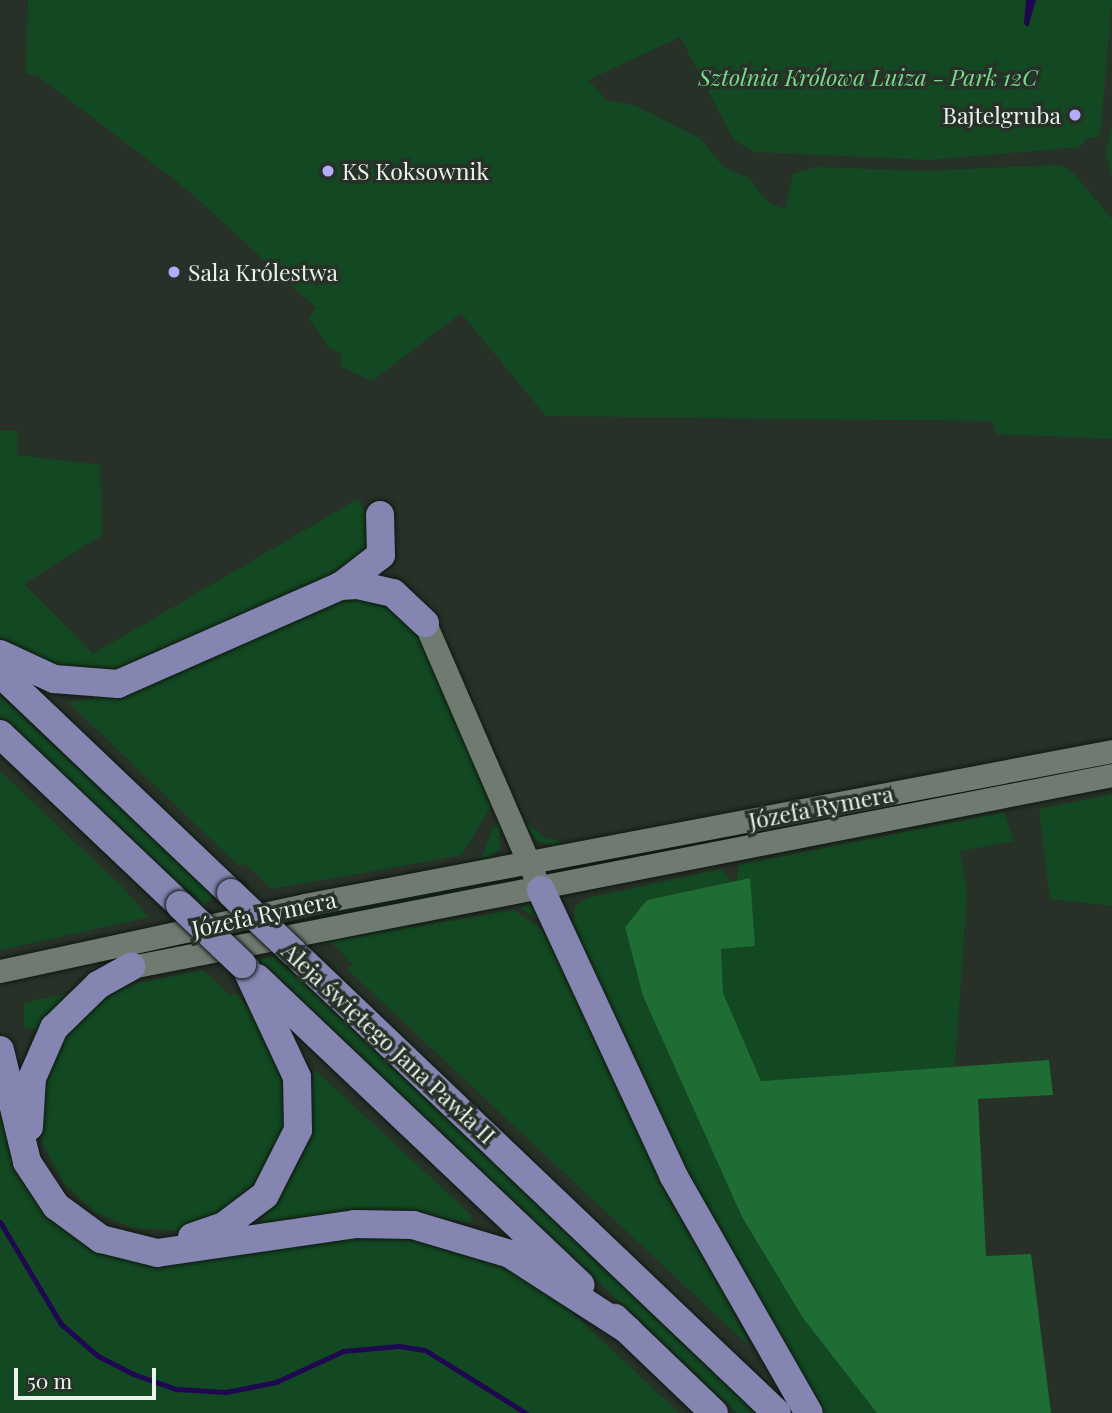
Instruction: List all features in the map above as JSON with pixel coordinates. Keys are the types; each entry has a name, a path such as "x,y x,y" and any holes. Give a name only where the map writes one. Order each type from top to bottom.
{"main road":[{"path":"0,654 54,679 118,684 340,586 382,555 380,515"},
{"path":"340,586 393,593 425,623"},
{"name":"Aleja świętego Jana Pawła II","path":"0,673 777,1413"},
{"name":"Aleja świętego Jana Pawła II","path":"0,734 714,1413"},
{"path":"535,877 673,1175 809,1413"},
{"path":"131,967 98,985 54,1028 32,1078 27,1109 38,1157 65,1196 107,1227 154,1240 199,1235 243,1214 278,1178 298,1130 298,1077 244,966"},
{"path":"0,1050 27,1162 56,1206 101,1239 157,1254 355,1224 413,1225 510,1254 628,1330"}],"street":[{"path":"425,623 535,877"},
{"name":"Józefa Rymera","path":"131,967 1112,751"},
{"name":"Józefa Rymera","path":"0,971 317,902 535,877 1112,775"}],"green space":[{"name":"Sztolnia Królowa Luiza - Park 12C","path":"28,0 1112,0 1100,137 1086,138 1080,147 928,160 754,152 734,140 680,37 588,80 606,100 636,106 701,139 723,167 749,178 767,202 785,209 793,174 817,167 922,171 1060,165 1074,174 1112,219 1112,439 996,434 992,421 546,416 461,313 372,381 341,367 341,354 329,348 309,318 316,308 189,191 38,76 26,73"},
{"path":"1112,122 1112,177 1106,154"},
{"path":"0,431 18,431 17,455 100,465 102,535 24,584 93,654 358,499 374,530 372,557 107,678 22,657 0,639"},
{"path":"363,590 414,625 492,804 462,855 271,889 246,864 239,866 68,702 95,699 84,692"},
{"path":"0,696 214,895 203,907 0,718"},
{"path":"1112,761 582,871 580,867 849,811"},
{"path":"0,771 122,887 149,917 0,950"},
{"path":"1112,794 1112,906 1050,899 1039,809"},
{"path":"1004,812 1014,841 960,851 967,891 955,1067 761,1081 723,993 721,949 754,946 749,878 737,881 738,865"},
{"path":"519,816 545,838 560,841 560,848 537,841"},
{"path":"499,823 500,849 480,863 494,825"},
{"path":"721,869 731,882 647,900 625,927 643,996 742,1217 803,1318 877,1413 822,1413 728,1260 573,927 575,907 587,898"},
{"path":"750,878 755,946 721,949 723,993 761,1081 1049,1060 1053,1095 978,1099 986,1256 1031,1254 1051,1413 877,1413 803,1318 742,1217 643,996 625,927 647,900"},
{"path":"506,882 316,917 25,982 358,904"},
{"path":"532,901 543,923 521,908"},
{"path":"514,910 548,934 751,1348 346,968 353,964 330,941"},
{"path":"275,956 756,1413 737,1413 259,960"},
{"path":"203,970 230,995 237,994 274,1038 292,1115 250,1200 181,1231 133,1228 95,1212 65,1184 44,1147 36,1110 61,1039 101,999 133,984"},
{"path":"74,992 44,1029 24,1027 24,1003"},
{"path":"314,1069 471,1215 471,1223 416,1213 260,1223 304,1155"},
{"path":"0,1080 13,1141 99,1244 351,1232 467,1245 550,1292 679,1413 0,1413"}],"shaded area":[{"path":"1026,0 1036,0 1028,27 1024,24"}],"waterway":[{"path":"0,1222 61,1324 98,1356 133,1374 176,1389 226,1392 276,1382 343,1351 399,1346 425,1350 526,1413"}],"place":[{"name":"Bajtelgruba","path":"1075,115"},
{"name":"KS Koksownik","path":"328,171"},
{"name":"Sala Królestwa","path":"174,272"}]}
